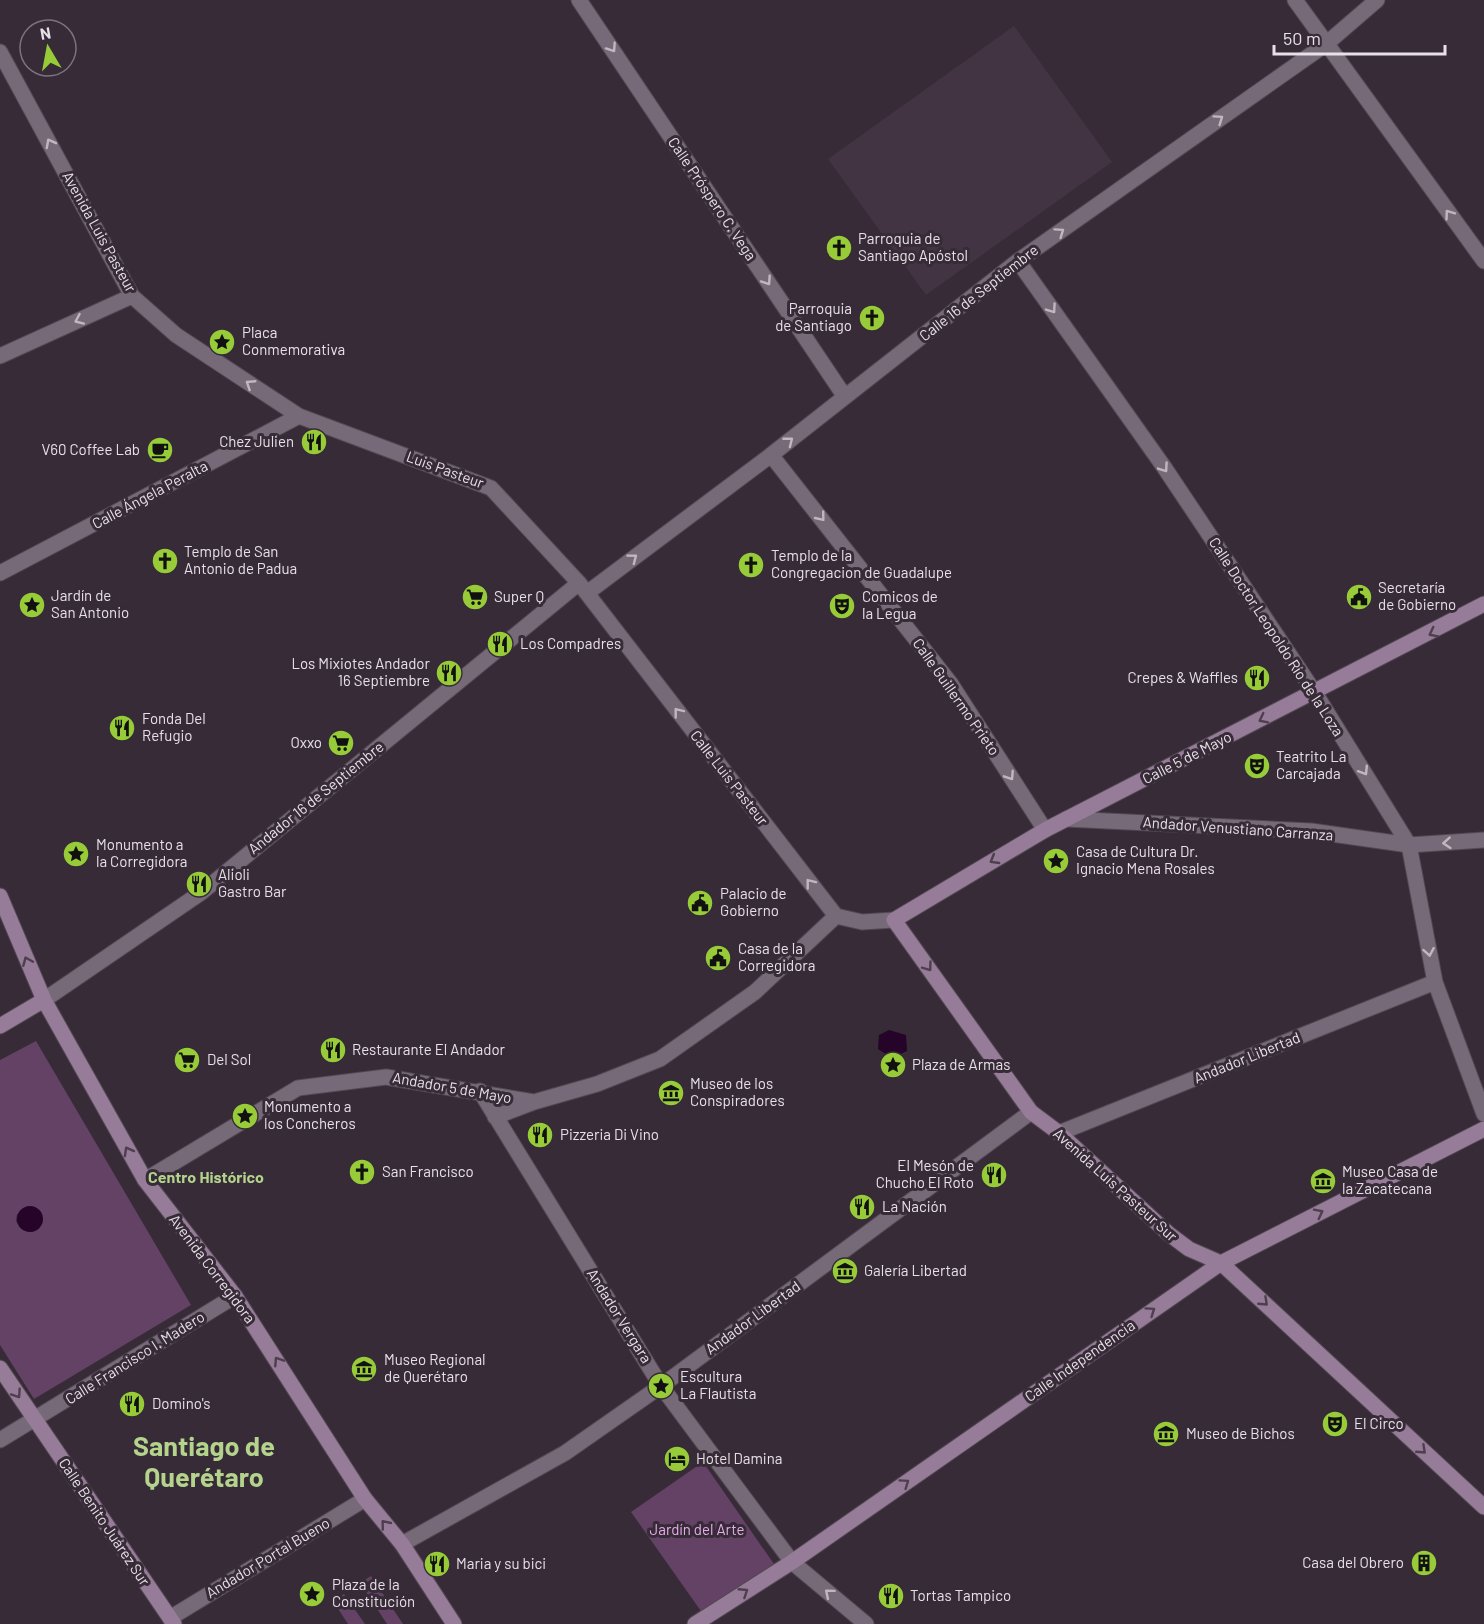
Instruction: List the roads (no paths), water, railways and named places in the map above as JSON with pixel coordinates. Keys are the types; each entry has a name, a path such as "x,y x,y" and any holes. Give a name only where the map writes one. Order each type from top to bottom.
{"street":[{"name":"Calle Próspero C. Vega","path":"579,0 845,397"},
{"path":"1295,0 1484,261"},
{"name":"Calle 16 de Septiembre","path":"583,588 771,455 1018,261 1326,44 1377,0"},
{"name":"Avenida Luis Pasteur","path":"0,52 132,296 176,335 299,416"},
{"name":"Calle Doctor Leopoldo Río de la Loza","path":"1018,261 1164,467 1315,693 1409,845 1435,982 1484,1114"},
{"path":"0,356 132,296"},
{"name":"Calle Ángela Peralta","path":"0,573 299,416"},
{"name":"Luis Pasteur","path":"299,416 491,488 583,588"},
{"name":"Calle Guillermo Prieto","path":"771,455 951,684 1045,830"},
{"name":"Calle Luis Pasteur","path":"583,588 836,916"},
{"name":"Andador 16 de Septiembre","path":"44,1000 202,892 583,588"},
{"name":"Calle 5 de Mayo","path":"894,920 1045,830 1484,604"},
{"name":"Andador Venustiano Carranza","path":"1066,819 1311,831 1409,845 1484,840"},
{"name":"Avenida Corregidora","path":"0,896 44,1000 145,1180 235,1296 365,1499 402,1544 454,1624"},
{"path":"836,916 862,922 894,920"},
{"name":"Andador 5 de Mayo","path":"495,1117 534,1102 597,1084 660,1059 755,992 836,916"},
{"name":"Avenida Luis Pasteur Sur","path":"894,920 1031,1112 1059,1133 1169,1234 1189,1249 1221,1263 1484,1507"},
{"name":"Andador Libertad","path":"1059,1133 1435,982"},
{"path":"0,1026 44,1000"},
{"name":"Andador 5 de Mayo","path":"145,1180 298,1088 386,1077 480,1091 534,1102"},
{"name":"Andador Vergara","path":"480,1091 661,1386 792,1562 866,1624"},
{"name":"Andador Libertad","path":"402,1544 565,1453 661,1386 1031,1112"},
{"name":"Calle Independencia","path":"695,1624 792,1562 1221,1263 1484,1129"},
{"name":"Calle Francisco I. Madero","path":"0,1440 235,1296"},
{"name":"Calle Benito Juárez Sur","path":"0,1368 172,1621"},
{"name":"Andador Portal Bueno","path":"172,1621 365,1499"}],"place":[{"name":"Parroquia de Santiago Apóstol","path":"839,248"},
{"name":"Parroquia de Santiago","path":"872,318"},
{"name":"Placa Conmemorativa","path":"222,342"},
{"name":"Chez Julien","path":"314,442"},
{"name":"V60 Coffee Lab","path":"160,450"},
{"name":"Templo de San Antonio de Padua","path":"165,561"},
{"name":"Templo de la Congregacion de Guadalupe","path":"751,565"},
{"name":"Super Q","path":"475,597"},
{"name":"Secretaría de Gobierno","path":"1359,597"},
{"name":"Jardín de San Antonio","path":"32,605"},
{"name":"Comicos de la Legua","path":"842,606"},
{"name":"Los Compadres","path":"500,644"},
{"name":"Los Mixiotes Andador 16 Septiembre","path":"449,673"},
{"name":"Crepes & Waffles","path":"1257,678"},
{"name":"Fonda Del Refugio","path":"122,728"},
{"name":"Oxxo","path":"341,743"},
{"name":"Teatrito La Carcajada","path":"1257,766"},
{"name":"Monumento a la Corregidora","path":"76,854"},
{"name":"Casa de Cultura Dr. Ignacio Mena Rosales","path":"1056,861"},
{"name":"Alioli Gastro Bar","path":"199,884"},
{"name":"Palacio de Gobierno","path":"700,903"},
{"name":"Casa de la Corregidora","path":"718,958"},
{"name":"Restaurante El Andador","path":"333,1050"},
{"name":"Del Sol","path":"187,1060"},
{"name":"Plaza de Armas","path":"893,1065"},
{"name":"Museo de los Conspiradores","path":"671,1093"},
{"name":"Monumento a los Concheros","path":"245,1116"},
{"name":"Pizzeria Di Vino","path":"540,1135"},
{"name":"San Francisco","path":"362,1172"},
{"name":"El Mesón de Chucho El Roto","path":"994,1175"},
{"name":"Museo Casa de la Zacatecana","path":"1323,1181"},
{"name":"La Nación","path":"862,1207"},
{"name":"Galería Libertad","path":"845,1271"},
{"name":"Museo Regional de Querétaro","path":"364,1369"},
{"name":"Escultura La Flautista","path":"661,1386"},
{"name":"Domino's","path":"132,1404"},
{"name":"El Circo","path":"1335,1424"},
{"name":"Museo de Bichos","path":"1166,1434"},
{"name":"Hotel Damina","path":"677,1459"},
{"name":"Casa del Obrero","path":"1424,1563"},
{"name":"Maria y su bici","path":"437,1564"},
{"name":"Plaza de la Constitución","path":"312,1594"},
{"name":"Tortas Tampico","path":"891,1596"}],"district":[{"name":"Centro Histórico","path":"206,1177"},
{"name":"Santiago de Querétaro","path":"204,1462"}],"park label":[{"name":"Jardín del Arte","path":"697,1530"}]}
